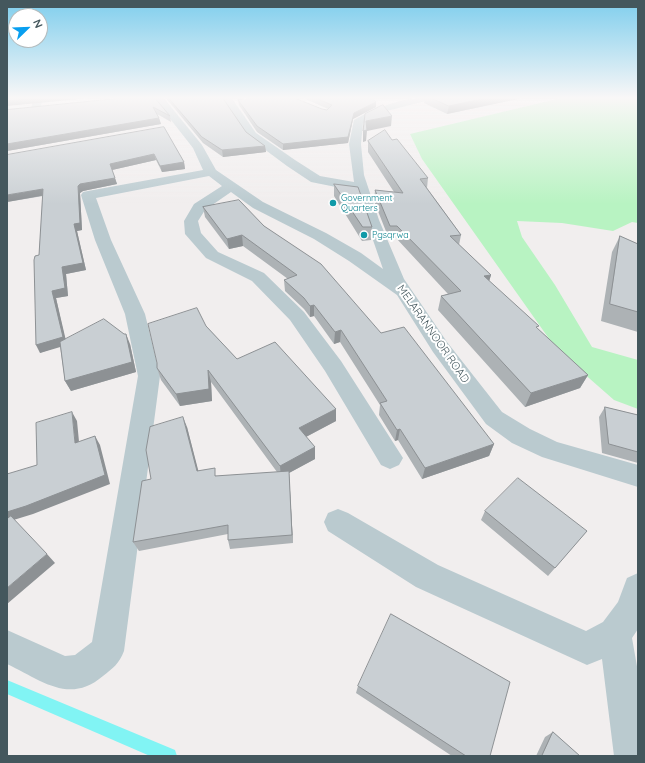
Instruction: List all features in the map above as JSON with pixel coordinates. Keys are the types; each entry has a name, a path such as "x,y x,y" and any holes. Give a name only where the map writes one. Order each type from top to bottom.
{"street":[{"path":"182,133 198,147 211,172 258,205 320,236 355,257 402,292"},
{"path":"250,133 291,163 316,179 362,188"},
{"name":"MELARANNOOR ROAD","path":"357,133 355,144 358,175 372,220 402,292 494,418 521,436 550,450 638,476"},
{"path":"7,647 64,673 81,672 106,651 148,376 135,314 103,240 88,195 211,172"},
{"path":"231,186 199,207 191,221 193,234 212,255 258,277 297,316 333,366 390,458"},
{"path":"338,522 427,576 587,648 615,634 631,611 638,589"},
{"path":"615,634 633,756"}],"green space":[{"path":"416,133 638,133 638,223 632,222 613,231 562,223 517,221 522,237 555,285 592,347 638,360 638,409 614,400 557,350 422,159 410,134"}],"building":[{"path":"7,133 74,133 7,144"},
{"path":"133,133 167,133 184,162 160,166 154,154 110,164 115,178 80,184 78,186 80,223 74,224 83,263 62,267 65,288 52,291 63,337 36,345 34,260 35,256 39,255 43,189 7,195 7,155"},
{"path":"198,133 247,133 265,146 222,150 202,137"},
{"path":"267,133 349,133 348,137 283,144"},
{"path":"381,133 387,133 392,140 397,139 428,178 420,179 461,235 450,236 491,275 484,276 539,326 536,327 588,375 531,393 441,296 461,291 397,226 390,226 375,190 403,193 368,141"},
{"path":"334,184 358,187 372,227 363,227"},
{"path":"239,200 264,226 321,264 381,333 404,327 494,444 425,468 400,429 397,430 380,403 387,401 341,330 335,332 314,305 310,306 304,298 284,280 297,275 242,235 227,239 203,207"},
{"path":"620,236 638,244 638,312 610,304"},
{"path":"197,308 206,326 237,359 275,342 336,409 299,428 315,447 280,466 208,370 209,389 176,394 157,368 148,324"},
{"path":"104,319 126,334 132,362 65,381 60,342"},
{"path":"605,407 638,415 638,452 609,444"},
{"path":"72,412 75,443 95,436 105,475 7,512 7,474 37,465 36,423"},
{"path":"183,417 197,471 215,468 215,476 289,471 292,535 228,540 228,525 133,542 142,481 151,479 146,450 150,427"},
{"path":"518,478 587,531 555,568 485,511"},
{"path":"11,516 47,554 7,588 7,519"},
{"path":"391,614 510,682 490,756 466,756 358,686"},
{"path":"553,732 580,756 542,756"}],"waterway":[{"path":"7,687 169,756"}],"place":[{"name":"Government Quarters","path":"333,203"},
{"name":"Pgsqrwa","path":"364,235"}]}
